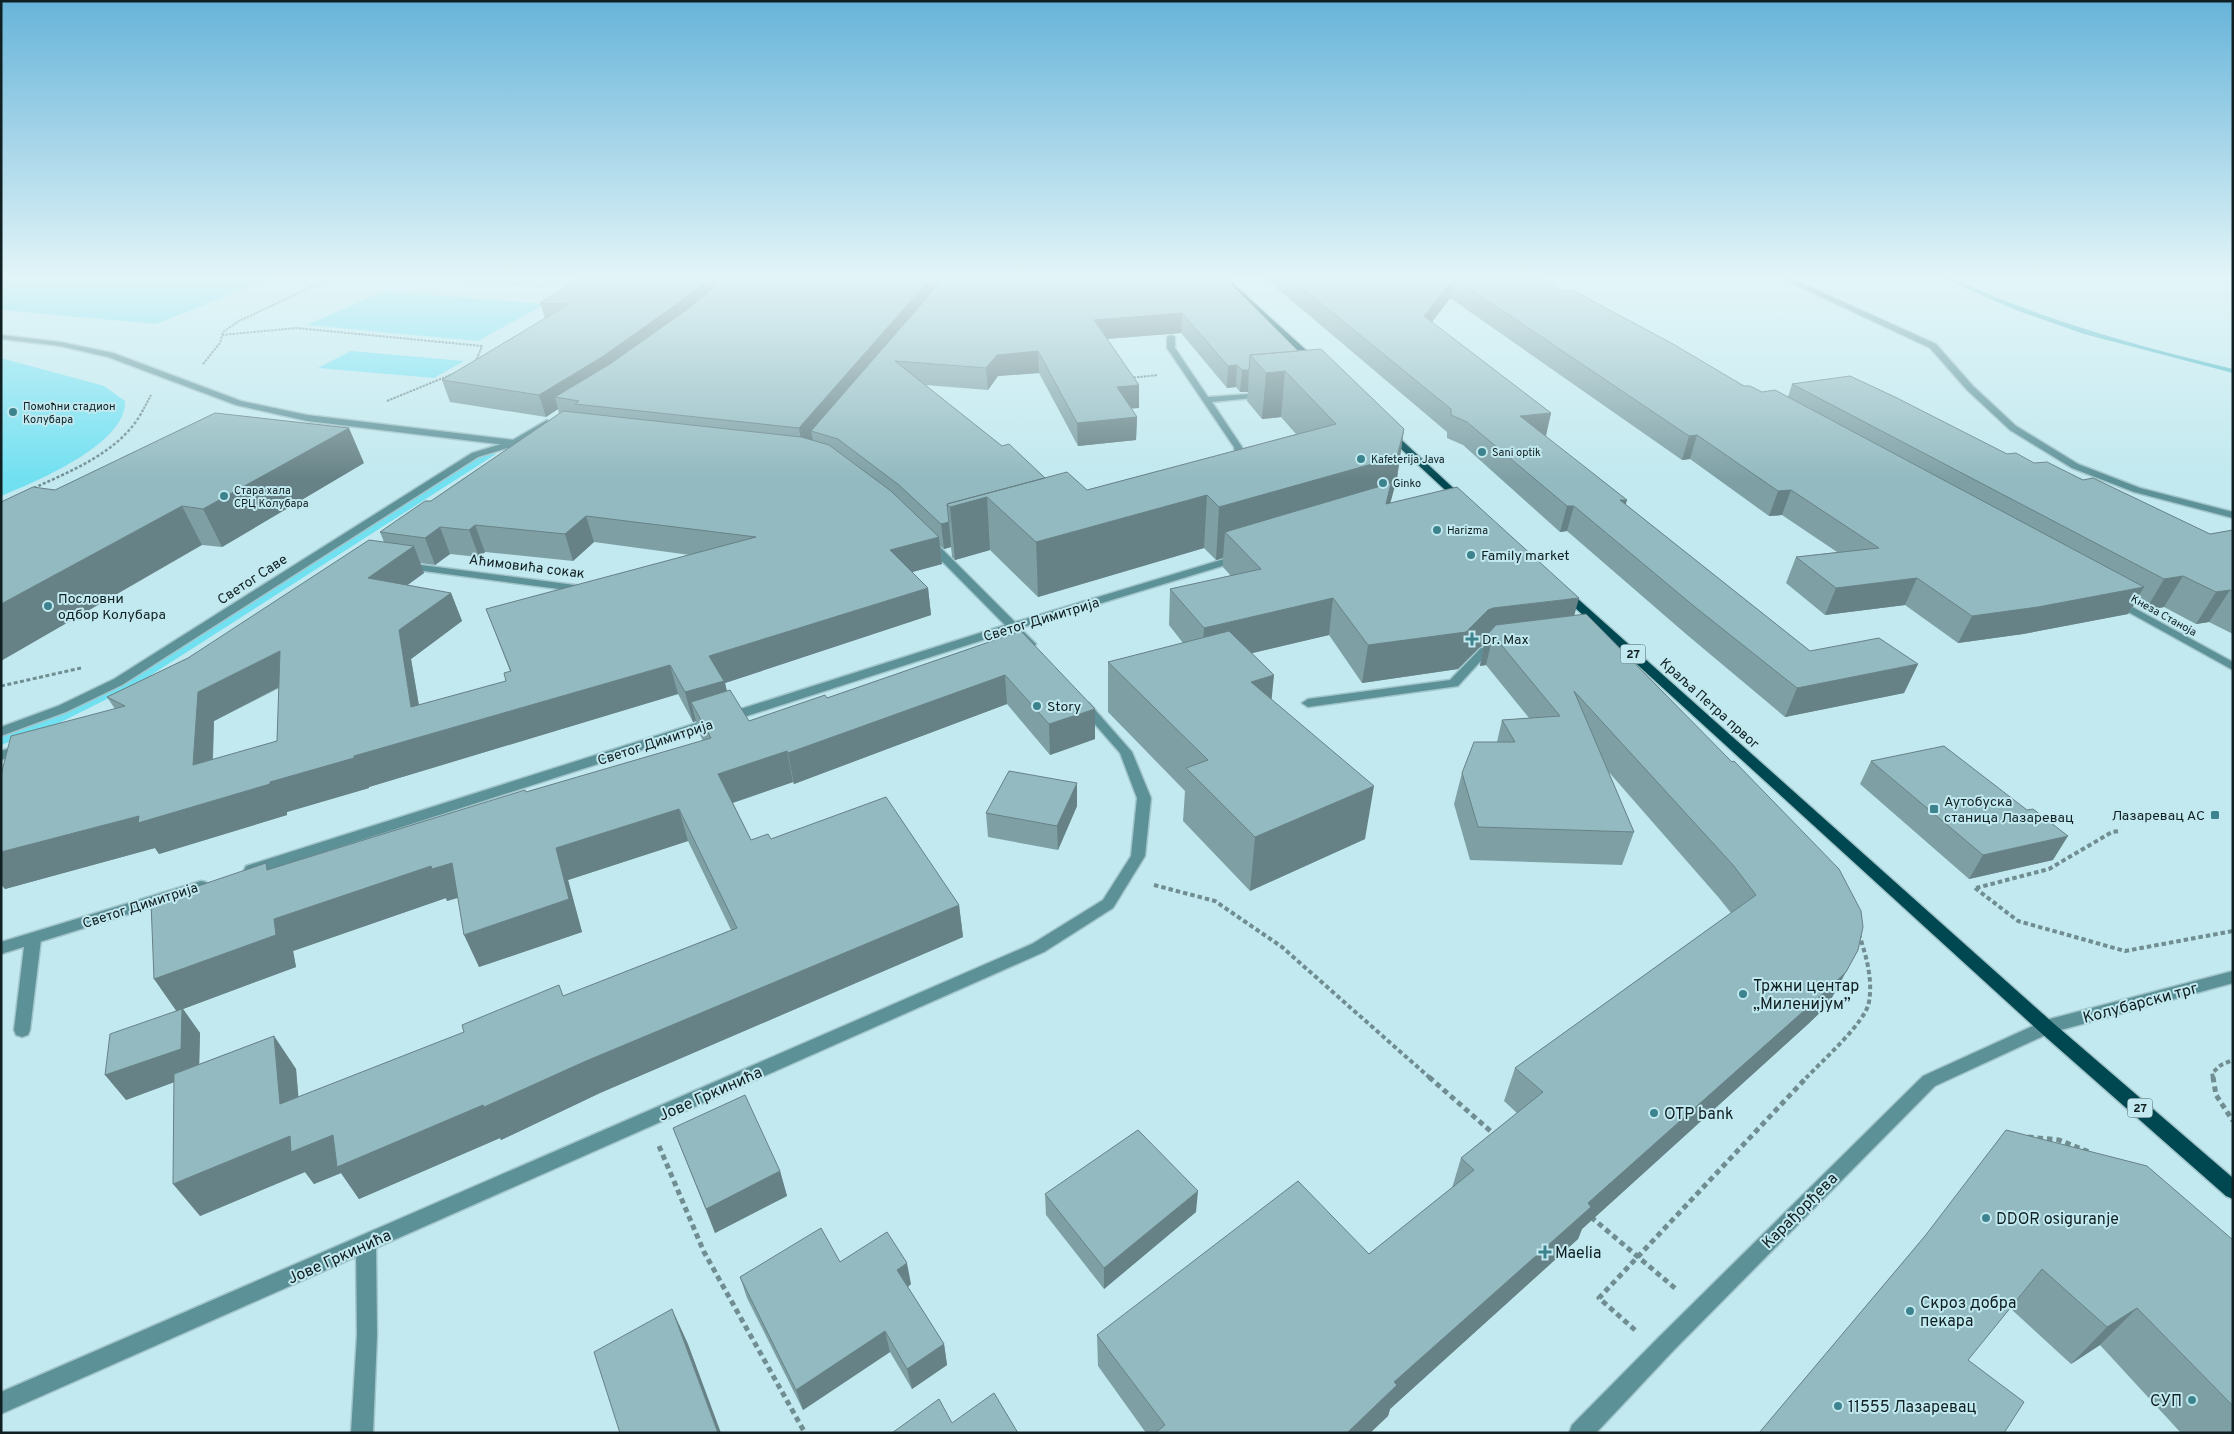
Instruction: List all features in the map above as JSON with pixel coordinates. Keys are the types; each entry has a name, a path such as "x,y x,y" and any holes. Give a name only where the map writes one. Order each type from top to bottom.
{"main road":[{"path":"1295,345 1320,368"},
{"path":"1383,427 1467,506"},
{"name":"Краља Петра првог","path":"1554,583 2046,1027"},
{"name":"27","path":"2046,1027 2233,1190"}],"street":[{"path":"64,345 110,355 239,403 307,418 514,443"},
{"path":"1171,345 1186,372 1238,447 1241,463 1230,472"},
{"path":"1931,345 1970,388 2013,428 2075,466 2137,490 2233,515"},
{"path":"1206,400 1274,394"},
{"name":"Светог Саве","path":"1,732 62,709 118,682 475,455 514,443 556,417"},
{"path":"541,427 557,428"},
{"name":"Светог Саве","path":"506,457 514,443"},
{"path":"1437,497 1453,492"},
{"path":"923,537 947,554 1041,656"},
{"name":"Светог Димитрија","path":"241,873 1015,626 1252,554"},
{"name":"Аћимовића сокак","path":"392,564 591,589"},
{"name":"Кнеза Станоја","path":"2106,595 2233,667"},
{"path":"1592,637 1611,635"},
{"path":"1308,703 1454,683 1485,650 1514,647"},
{"name":"Јове Гркинића","path":"1,1403 1038,948 1108,904 1138,856 1144,798 1126,752 1074,693"},
{"path":"1,756 29,746"},
{"name":"Светог Димитрија","path":"1,948 213,882"},
{"path":"22,1030 32,939"},
{"name":"Колубарски трг","path":"2046,1027 2233,977"},
{"name":"Карађорђева","path":"1580,1433 1699,1309 1928,1081 2046,1027"},
{"path":"362,1433 368,1334 366,1244"}],"path":[{"path":"32,489 96,456 120,439 137,421 150,396 200,368 218,345"},
{"path":"469,365 476,361 482,346 471,345"},
{"path":"347,423 406,391 440,380 462,368"},
{"path":"1129,378 1186,372"},
{"path":"1,686 87,667"},
{"path":"2121,831 2112,832 2049,869 1975,888 2018,920 2125,951 2233,930"},
{"path":"1125,878 1216,901 1274,942 1503,1141"},
{"path":"1662,1347 1600,1298 1637,1256 1858,1023 1869,1003 1868,965 1858,932"},
{"path":"2233,1060 2221,1065 2212,1073 2216,1095 2233,1121"},
{"path":"648,1120 704,1252 805,1433"},
{"path":"2024,1137 2040,1136 2076,1146 2092,1153"},
{"path":"1585,1211 1699,1309"}],"shaded area":[{"path":"351,351 464,361 434,378 318,368"},
{"path":"1,358 104,386 125,401 122,417 111,432 96,446 56,471 1,496"},
{"path":"487,452 496,454 137,684 59,723 1,745 1,736 54,716 161,660"}],"building":[{"path":"501,345 619,345 539,395 442,380"},
{"path":"637,345 872,345 799,428 575,404 579,401 555,397 610,364"},
{"path":"886,345 1111,345 1139,385 1117,387 1137,417 1077,423 1038,351 997,355 986,368 895,361 1002,446 1009,444 1045,478 947,504 949,522 941,524 899,485 838,439 811,431"},
{"path":"1210,345 1292,345 1298,351 1250,355 1249,370 1242,370 1237,365 1228,366"},
{"path":"1372,345 1462,345 1551,413 1520,416 1627,500 1620,500 1810,651 1879,638 1918,664 1797,688 1695,607 1574,506 1567,506 1467,422 1451,415 1451,409"},
{"path":"1554,345 1675,345 1744,386 1750,386 1762,392 1775,390 2144,587 2038,607 1972,616 1917,578 1836,588 1796,557 1879,548 1791,490 1778,491 1697,435 1689,436"},
{"path":"1321,349 1404,429 1397,457 1219,507 1207,495 1036,542 987,497 950,507 947,504 1067,472 1087,490 1336,424 1285,371 1266,373 1250,355"},
{"path":"1850,376 2007,454 2016,453 2034,463 2047,462 2083,480 2093,478 2210,534 2233,530 2233,591 2216,592 2183,576 2164,579 1792,384"},
{"path":"563,411 801,437 829,445 891,491 939,537 890,550 928,588 709,656 724,681 685,692 670,665 354,756 354,758 138,823 139,816 1,852 1,775 11,736 125,706 107,697 188,658 369,540 414,546 368,578 451,593 399,630 411,707 506,681 504,673 511,671 486,609 756,537 586,516 565,534 475,525 469,530 440,527 425,538 380,532 425,501 431,501","holes":["280,651 277,741 193,765 198,692"]},
{"path":"215,413 349,428 203,509 182,506 1,604 1,502 33,487 55,490"},
{"path":"1391,483 1386,504 1457,487 1579,598 1493,608 1488,610 1466,632 1368,645 1333,598 1204,628 1170,589 1261,569 1225,532"},
{"path":"1586,614 1732,762 1734,761 1839,869 1861,911 1863,927 1858,950 1846,972 1825,992 1588,1203 1591,1207 1394,1382 1397,1385 1347,1433 1155,1433 1165,1425 1097,1335 1298,1181 1369,1254 1474,1170 1461,1158 1543,1092 1515,1068 1756,895 1733,865 1574,691 1634,832 1478,827 1462,773 1474,742 1515,742 1502,720 1560,716 1493,635 1486,636 1496,625"},
{"path":"1021,631 1095,709 1049,724 1005,675 788,753 787,751 718,774 751,840 768,834 771,839 886,797 959,905 586,1061 484,1107 483,1105 337,1167 333,1135 291,1152 290,1136 173,1184 174,1074 274,1036 280,1104 464,1032 462,1025 559,985 563,996 737,928 679,809 556,848 569,899 464,935 452,863 432,869 431,866 274,919 276,935 154,979 151,902 266,863 267,870 525,790 526,792 711,738 691,702 730,690 749,721 825,695 827,698"},
{"path":"1229,631 1274,675 1251,682 1374,786 1255,837 1186,768 1208,760 1108,662"},
{"path":"1944,746 2027,810 2033,809 2068,836 1983,855 1871,761"},
{"path":"1009,771 1077,783 1057,826 986,813"},
{"path":"182,1009 181,1049 105,1075 110,1034"},
{"path":"745,1095 780,1171 706,1209 673,1128"},
{"path":"1138,1130 1198,1191 1104,1268 1045,1194"},
{"path":"2006,1130 2147,1166 2233,1240 2233,1406 2137,1308 2107,1327 2042,1269 1968,1360 2024,1402 2004,1433 1759,1433 1925,1236"},
{"path":"821,1228 840,1262 887,1232 907,1263 897,1270 944,1344 907,1369 885,1331 796,1390 740,1277"},
{"path":"672,1309 718,1433 620,1433 594,1352"},
{"path":"994,1393 1018,1433 892,1433 939,1399 952,1423"}],"waterway":[{"path":"2127,345 2233,371"}],"place":[{"name":"Помоћни стадион Колубара","path":"13,412"},
{"name":"Sani optik","path":"1482,452"},
{"name":"Kafeterija Java","path":"1361,459"},
{"name":"Ginko","path":"1383,483"},
{"name":"Стара хала СРЦ Колубара","path":"224,496"},
{"name":"Harizma","path":"1437,530"},
{"name":"Family market","path":"1471,555"},
{"name":"Пословни одбор Колубара","path":"48,606"},
{"name":"Dr. Max","path":"1472,639"},
{"name":"Story","path":"1037,706"},
{"name":"Аутобуска станица Лазаревац","path":"1934,809"},
{"name":"Лазаревац АС","path":"2215,815"},
{"name":"Тржни центар „Миленијум”","path":"1743,994"},
{"name":"OTP bank","path":"1654,1113"},
{"name":"DDOR osiguranje","path":"1986,1218"},
{"name":"Maelia","path":"1545,1252"},
{"name":"Скроз добра пекара","path":"1910,1311"},
{"name":"СУП","path":"2192,1400"},
{"name":"11555 Лазаревац","path":"1838,1406"}]}
